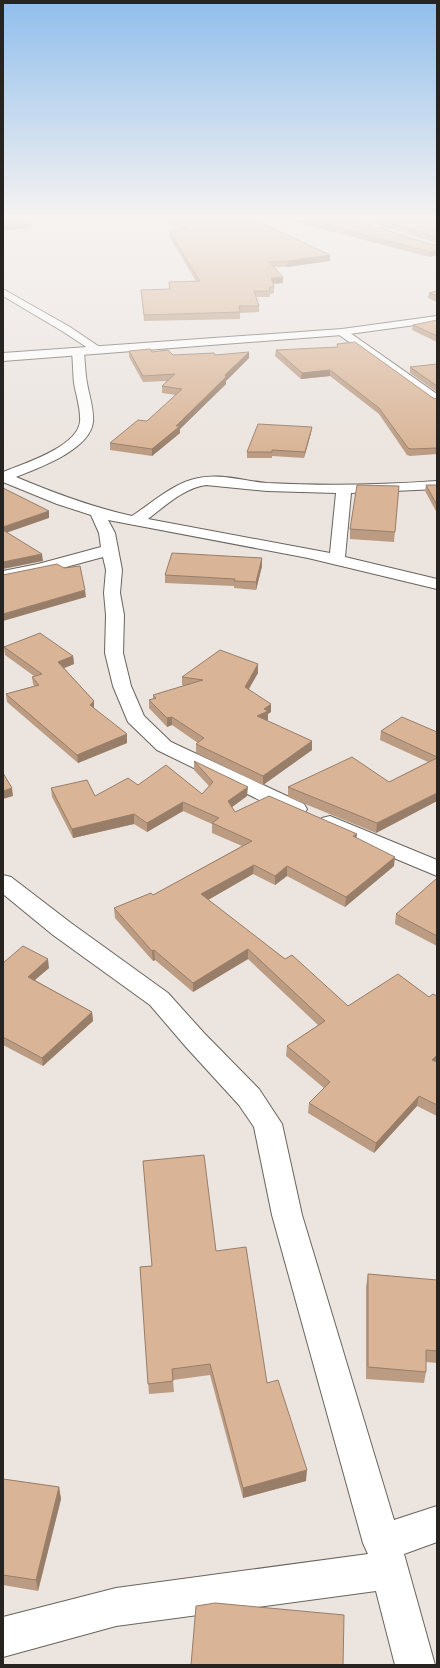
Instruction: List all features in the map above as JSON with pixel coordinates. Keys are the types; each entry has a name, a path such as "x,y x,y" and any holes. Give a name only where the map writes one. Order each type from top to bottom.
{"street":[{"path":"13,298 98,350"},
{"path":"3,357 342,332 437,319"},
{"path":"342,332 437,400"},
{"path":"3,477 44,461 61,451 80,436 87,424 80,378 78,352"},
{"path":"3,477 34,490 97,512 134,522 229,537 337,559 437,584"},
{"path":"134,522 186,485 199,482 220,481 248,486 344,489 437,485"},
{"path":"337,559 344,489"},
{"path":"97,512 107,533 114,570 112,592 115,615 114,653 122,686 136,718 164,746 266,796 437,869"},
{"path":"3,576 40,569 109,550"},
{"path":"3,882 62,929 159,999 195,1040 250,1097 268,1124 287,1215 386,1557 415,1665"},
{"path":"3,1637 116,1607 386,1557 437,1524"}],"building":[{"path":"142,298 256,298 259,306 239,306 240,312 144,315"},
{"path":"437,320 437,336 413,325"},
{"path":"355,342 433,398 437,399 437,448 408,448 379,408 330,370 302,373 276,350 338,347 337,344"},
{"path":"150,349 152,352 168,350 173,355 214,353 215,355 249,352 176,426 180,426 152,449 110,443 138,420 147,421 182,389 162,386 175,374 143,376 129,351"},
{"path":"437,364 437,386 410,367"},
{"path":"258,424 312,427 305,452 272,450 272,452 247,452"},
{"path":"357,485 399,486 395,532 350,529"},
{"path":"426,485 437,485 437,505"},
{"path":"3,488 49,511 3,527"},
{"path":"3,530 42,554 3,562"},
{"path":"172,553 262,558 256,582 234,581 235,579 165,575"},
{"path":"57,564 64,568 80,566 85,590 3,614 3,575"},
{"path":"40,633 73,656 58,662 94,701 90,705 127,734 77,755 6,694 39,685 32,677 42,674 4,647"},
{"path":"220,650 258,664 245,687 271,704 264,709 268,711 257,716 312,741 263,776 196,744 204,738 172,717 167,718 149,700 156,698 153,695 203,680 182,677"},
{"path":"402,717 437,732 437,757 381,731"},
{"path":"352,757 389,782 437,758 437,793 377,823 288,787"},
{"path":"194,761 248,787 228,801 235,812 269,796 357,834 353,836 395,857 346,897 287,866 275,876 254,865 201,894 285,959 292,955 348,1006 398,974 429,997 433,994 437,996 437,1055 432,1060 437,1062 437,1105 419,1096 376,1143 309,1103 330,1082 287,1046 325,1021 248,949 193,983 154,950 152,951 114,908 151,893 153,895 252,841 212,823 219,818 183,802 147,823 134,814 72,829 51,788 87,780 95,796 128,778 138,785 166,765 202,794 213,782"},
{"path":"3,773 12,788 3,791"},
{"path":"436,879 437,880 437,936 396,914"},
{"path":"23,946 48,959 28,977 92,1012 42,1058 3,1037 3,963"},
{"path":"204,1155 216,1251 246,1247 267,1383 278,1380 307,1470 243,1488 210,1364 172,1369 173,1381 148,1384 140,1267 152,1266 143,1161"},
{"path":"368,1274 437,1280 437,1351 426,1350 426,1372 368,1367"},
{"path":"3,1479 59,1487 36,1580 3,1575"},
{"path":"215,1603 344,1615 343,1665 191,1665 196,1606"}]}
